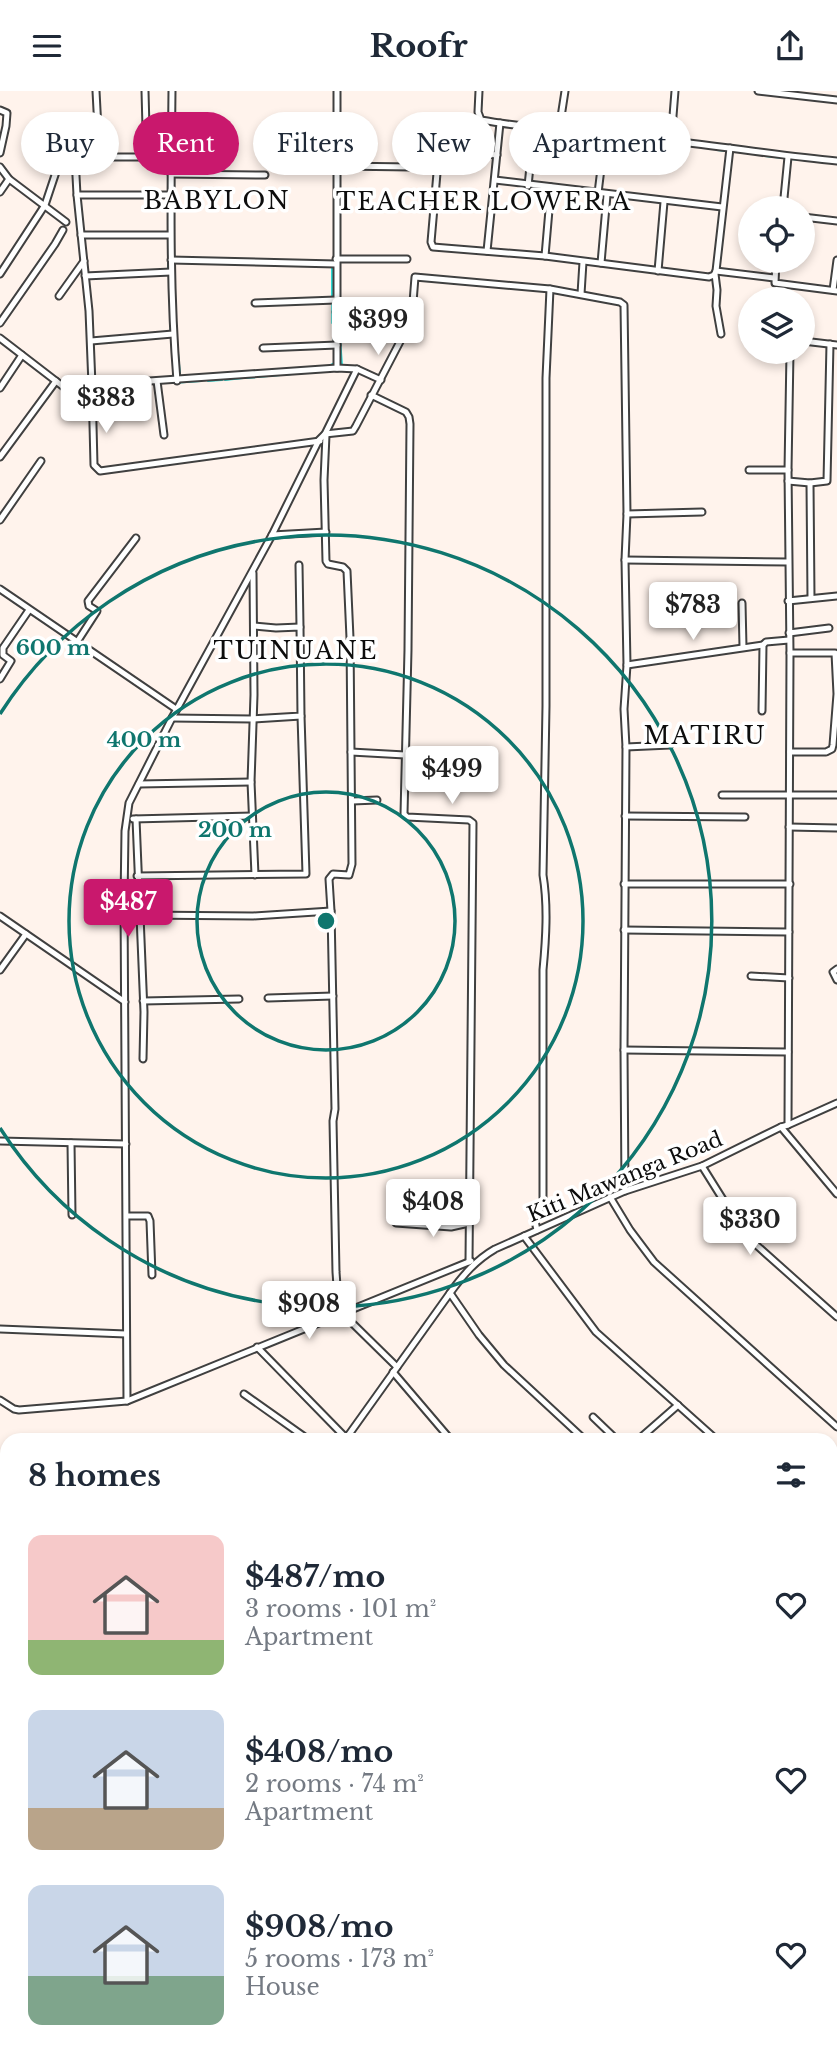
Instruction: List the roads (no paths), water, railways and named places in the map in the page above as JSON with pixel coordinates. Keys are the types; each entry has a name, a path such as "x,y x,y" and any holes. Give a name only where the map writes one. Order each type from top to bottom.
{"street":[{"path":"96,91 97,112"},
{"path":"145,91 146,112"},
{"path":"172,91 172,112"},
{"path":"337,91 337,112"},
{"path":"479,91 481,120 509,124"},
{"path":"562,112 565,91"},
{"path":"672,112 674,91"},
{"path":"758,91 837,100"},
{"path":"0,110 6,113 6,126 0,153"},
{"path":"487,251 500,123"},
{"path":"691,143 788,157 837,160"},
{"path":"721,334 716,306 716,273 730,148"},
{"path":"497,155 439,150 431,245 433,247 545,256 709,277 716,273 774,278"},
{"path":"784,196 788,157"},
{"path":"0,167 9,179 66,222"},
{"path":"0,274 45,205 55,175"},
{"path":"76,175 91,341 94,465 100,471 322,442"},
{"path":"171,175 171,272 177,381"},
{"path":"337,368 338,175"},
{"path":"528,185 529,175"},
{"path":"598,193 600,175"},
{"path":"0,192 9,179"},
{"path":"495,180 722,207"},
{"path":"545,256 551,187"},
{"path":"77,195 171,195"},
{"path":"601,263 607,195"},
{"path":"659,271 664,202"},
{"path":"815,218 837,221"},
{"path":"0,323 62,230"},
{"path":"81,235 170,235"},
{"path":"171,260 336,262 407,259"},
{"path":"775,273 777,285 835,291 837,260"},
{"path":"59,296 84,261"},
{"path":"581,294 583,262"},
{"path":"85,276 171,272"},
{"path":"325,435 353,431 412,315 413,282 417,276 550,289 624,305 627,513 627,665 624,709 625,1191"},
{"path":"537,1230 535,1221 543,1201 543,970 546,931 543,861 550,289"},
{"path":"255,303 336,300"},
{"path":"336,312 386,311 412,315"},
{"path":"91,341 173,334"},
{"path":"0,338 91,408"},
{"path":"788,481 827,481 834,344 815,342"},
{"path":"263,348 337,345"},
{"path":"0,388 22,355"},
{"path":"788,1125 790,364"},
{"path":"92,385 337,368 357,369 381,380"},
{"path":"127,1401 125,1002 127,818 130,803 176,709 322,442 357,369"},
{"path":"0,457 56,381"},
{"path":"158,381 164,435"},
{"path":"371,395 406,412 410,425 403,810 405,816 469,820 472,823 469,1262"},
{"path":"322,442 326,561 328,564 343,567 347,573 351,752 352,864 349,874 333,874 328,879 333,996 333,1121 341,1314 395,1370 446,1433"},
{"path":"0,520 41,461"},
{"path":"749,470 788,470"},
{"path":"810,483 811,598"},
{"path":"627,513 702,512"},
{"path":"272,535 326,532"},
{"path":"77,642 97,611 89,606 88,601 136,538"},
{"path":"625,559 788,562"},
{"path":"137,876 306,874 299,565"},
{"path":"253,569 254,695 251,782 255,875"},
{"path":"0,589 176,709"},
{"path":"788,601 837,596"},
{"path":"742,603 743,647"},
{"path":"0,680 11,661 3,655 3,648 29,610"},
{"path":"254,626 300,627"},
{"path":"789,633 829,628"},
{"path":"627,665 763,645 766,642 789,641"},
{"path":"762,711 763,645"},
{"path":"790,653 835,653 837,694 832,749 826,752 790,752"},
{"path":"172,718 252,719 301,716"},
{"path":"626,747 670,745"},
{"path":"351,752 405,755"},
{"path":"139,784 251,782"},
{"path":"722,795 837,795"},
{"path":"352,801 377,800"},
{"path":"127,818 252,816"},
{"path":"625,816 745,817"},
{"path":"136,819 143,1059"},
{"path":"789,827 837,828"},
{"path":"624,884 790,884"},
{"path":"140,915 253,916 331,911"},
{"path":"0,916 125,1002"},
{"path":"624,930 789,932"},
{"path":"0,970 26,934"},
{"path":"837,969 833,972 837,980"},
{"path":"751,976 789,978"},
{"path":"268,999 333,996"},
{"path":"143,1001 239,999"},
{"path":"624,1050 788,1052"},
{"name":"Kiti Mawanga Road","path":"349,1433 450,1293 482,1257 610,1197 702,1166 781,1126 837,1103"},
{"path":"781,1126 837,1194"},
{"path":"0,1141 126,1144"},
{"path":"71,1143 72,1215"},
{"path":"702,1166 737,1222 754,1243 837,1317"},
{"path":"610,1197 654,1262 837,1427"},
{"path":"127,1216 148,1216 152,1275"},
{"path":"396,1223 451,1227 469,1223"},
{"path":"524,1236 596,1332 709,1433"},
{"path":"0,1400 19,1410 127,1401 482,1257"},
{"path":"450,1293 504,1366 577,1433"},
{"path":"0,1329 126,1334"},
{"path":"257,1347 339,1433"},
{"path":"244,1394 299,1433"},
{"path":"646,1433 678,1405"},
{"path":"593,1417 610,1433"}],"waterway":[{"path":"481,107 482,99"},
{"path":"717,150 727,151"},
{"path":"733,151 762,155"},
{"path":"765,156 784,158"},
{"path":"791,159 803,160"},
{"path":"174,235 174,243"},
{"path":"168,238 168,258"},
{"path":"168,262 168,270"},
{"path":"332,267 332,297"},
{"path":"169,275 171,340"},
{"path":"772,284 780,287"},
{"path":"332,304 332,323"},
{"path":"333,329 334,342"},
{"path":"176,333 180,374"},
{"path":"340,338 342,365"},
{"path":"329,366 334,363 334,349"},
{"path":"246,378 315,372"},
{"path":"225,380 243,378"},
{"path":"208,381 222,380"},
{"path":"172,383 201,381"}],"district":[{"name":"BABYLON","path":"217,200"},
{"name":"TEACHER LOWER A","path":"484,201"},
{"name":"TUINUANE","path":"296,650"},
{"name":"MATIRU","path":"705,735"}]}
